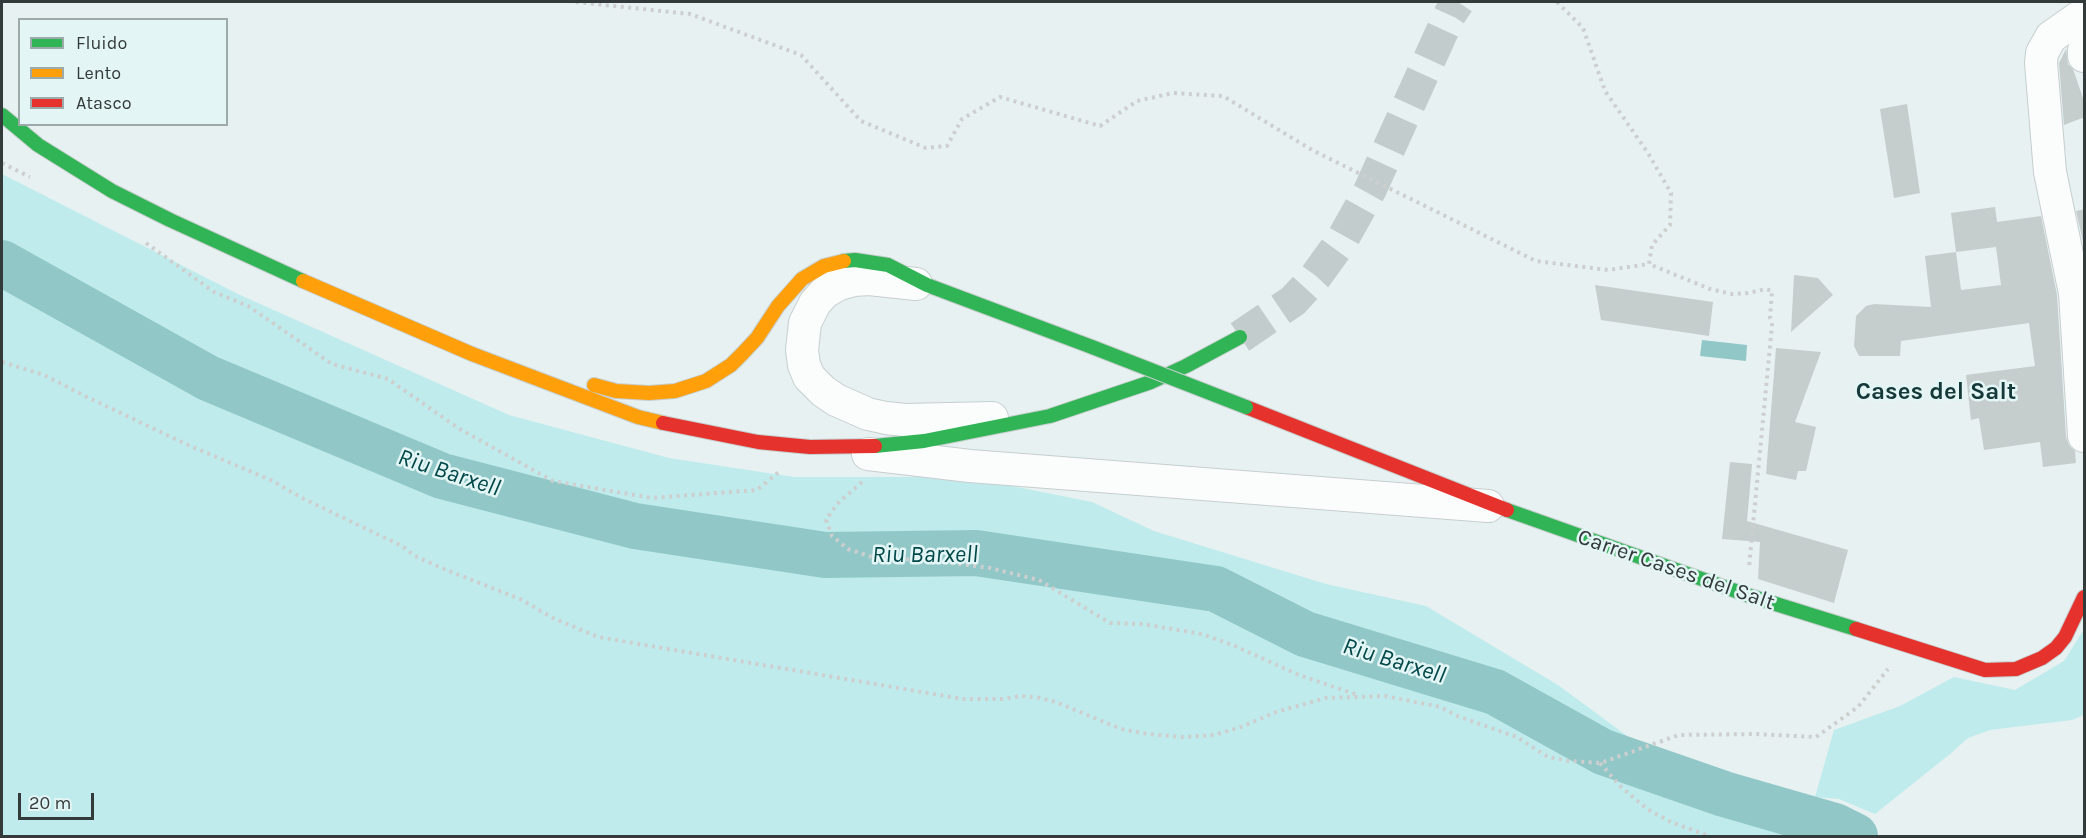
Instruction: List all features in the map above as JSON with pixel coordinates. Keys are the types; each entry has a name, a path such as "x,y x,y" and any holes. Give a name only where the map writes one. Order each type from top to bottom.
{"street":[{"path":"2085,14 2051,37 2042,53 2041,63 2050,172 2075,293 2085,436"},
{"path":"2085,50 2085,56"},
{"path":"2,115 38,145 91,179 170,220 472,354 638,417 718,435 970,466 1500,507"},
{"path":"2,132 38,145"},
{"name":"Carrer Cases del Salt","path":"472,354 616,391 649,393 675,391 706,381 731,365 757,338 787,294 802,279 837,261 871,261 900,269 927,285 1500,507 1747,595 1985,670 2016,669 2042,658 2056,648 2073,622 2085,597"},
{"path":"927,285 869,279 854,280 839,284 825,292 815,303 805,323 802,350 804,365 809,377 822,391 836,400 868,414 886,418 905,420 1050,416"},
{"path":"810,447 878,446 924,441 1050,416 1151,382 1186,366 1240,336"}],"path":[{"path":"576,2 690,14 801,55 861,121 926,148 947,146 962,119 1000,97 1100,126 1137,101 1173,93 1223,96 1312,150 1536,261 1608,270 1649,264 1710,289 1732,294 1766,289 1772,291 1770,318 1772,326 1747,595"},
{"path":"1557,2 1583,28 1605,91 1648,153 1671,193 1670,225 1652,245 1649,264"},
{"path":"2,163 38,181"},
{"path":"141,239 214,292 248,306 332,364 388,379 458,428 553,481 652,498 757,490 810,447"},
{"path":"2,362 44,375 188,445 273,481 300,497 402,546 424,560 520,599 553,618 598,637 963,699 1001,699 1022,696 1040,698 1056,702 1121,729 1183,737 1214,735 1241,727 1276,712 1326,698 1385,696 1441,707 1457,716 1517,737 1548,757 1601,763 1679,735 1756,734 1816,737 1858,707 1907,646"},
{"path":"867,480 837,504 826,520 832,536 848,549 875,558 928,560 990,568 1039,580 1110,622 1143,624 1202,634 1299,675 1361,696"},
{"path":"1601,763 1620,786 1647,809 1671,822 1709,837"}],"shaded area":[{"path":"2,174 240,295 509,415 669,458 794,477 935,477 1007,485 1092,502 1154,531 1326,584 1426,606 1558,685 1676,772 1789,828 1793,836 2,836"},
{"path":"1702,340 1747,345 1746,361 1700,356"},
{"path":"2084,629 2084,715 2072,720 1990,730 1968,738 1875,814 1839,799 1815,797 1834,730 1900,706 1954,677 2015,690 2064,661"}],"building":[{"path":"2066,49 2068,64 2073,69 2085,104 2085,117 2064,125 2059,63"},
{"path":"1907,104 1920,193 1894,198 1880,109"},
{"path":"1995,207 1997,222 2041,216 2057,295 2066,437 2069,445 2075,451 2076,463 2043,467 2040,442 1984,450 1979,418 1971,420 1966,375 2035,366 2029,323 1901,341 1900,356 1859,356 1854,346 1856,316 1866,306 1874,304 1931,307 1925,256 1956,252 1951,213","holes":["1996,247 2001,285 1961,290 1956,252"]},
{"path":"2085,209 2085,250 2076,211"},
{"path":"1794,275 1818,278 1833,295 1791,332"},
{"path":"1595,285 1713,302 1709,336 1601,320"},
{"path":"1776,348 1821,352 1795,422 1816,427 1806,471 1798,471 1796,480 1766,474"},
{"path":"1730,462 1752,464 1747,521 1848,550 1834,603 1758,579 1760,542 1722,539"}],"waterway":[{"name":"Riu Barxell","path":"2,263 208,378 442,476 635,526 825,555 976,553 1216,589 1305,634 1495,692 1603,752 1724,794 1835,826 1855,836"}],"tunnel":[{"path":"1240,337 1293,301 1316,276 1342,240 1370,190 1450,14 1458,2"}],"traffic: fast":[{"path":"2,115 38,145 112,191 303,281"},
{"path":"844,261 855,260 888,265 927,285 1092,347"},
{"path":"875,446 924,441 1050,416 1151,382 1240,337"},
{"path":"1092,347 1246,407"},
{"path":"1507,510 1747,595 1856,629"}],"traffic: slow":[{"path":"594,385 616,391 649,393 675,391 706,381 731,365 742,354 757,338 778,306 802,279 824,266 844,261"},
{"path":"303,281 472,354 638,417 663,423"}],"traffic: jam":[{"path":"1246,407 1507,510"},
{"path":"663,423 758,442 810,447 875,446"},
{"path":"1856,629 1985,670 2016,669 2042,658 2056,648 2065,637 2084,597"}],"district":[{"name":"Cases del Salt","path":"1936,392"}]}
